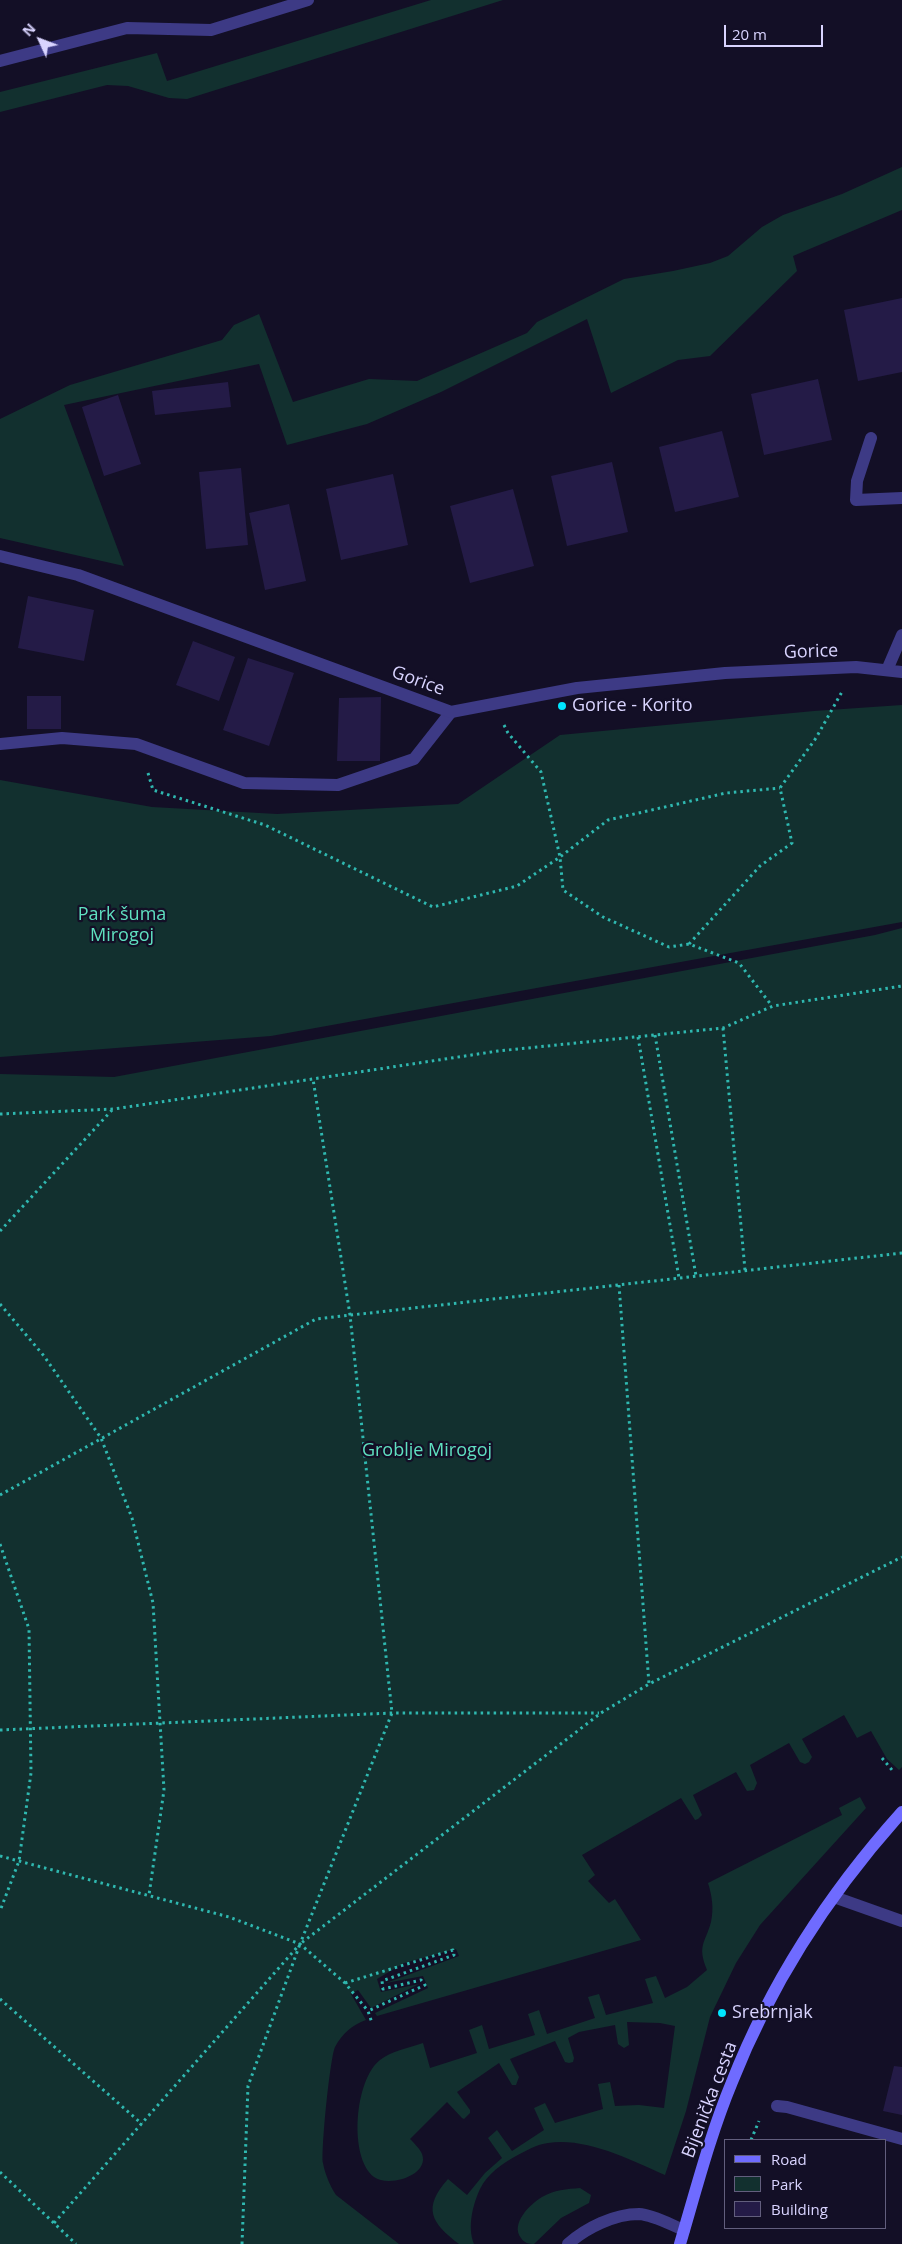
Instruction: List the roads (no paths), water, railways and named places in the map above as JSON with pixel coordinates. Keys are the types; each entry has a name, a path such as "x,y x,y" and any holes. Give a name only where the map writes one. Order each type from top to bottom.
{"main road":[{"name":"Bijenička cesta","path":"680,2244 713,2133 732,2081 764,2012 789,1968 834,1897 862,1858 902,1812"}],"street":[{"path":"0,61 127,28 211,30 308,0"},
{"path":"871,438 857,481 856,500 902,498"},
{"name":"Gorice","path":"0,556 78,575 451,712 577,688 725,673 856,667 902,672"},
{"path":"887,670 902,635"},
{"path":"0,744 62,738 136,744 244,783 338,785 414,759 451,712"},
{"path":"834,1897 902,1921"},
{"path":"777,2106 787,2107 902,2139"},
{"path":"568,2244 578,2234 608,2220 639,2214 684,2230"}],"place":[{"name":"Gorice - Korito","path":"562,706"},
{"name":"Srebrnjak","path":"722,2013"}],"park label":[{"name":"Park šuma Mirogoj","path":"122,925"},
{"name":"Groblje Mirogoj","path":"427,1451"}]}
